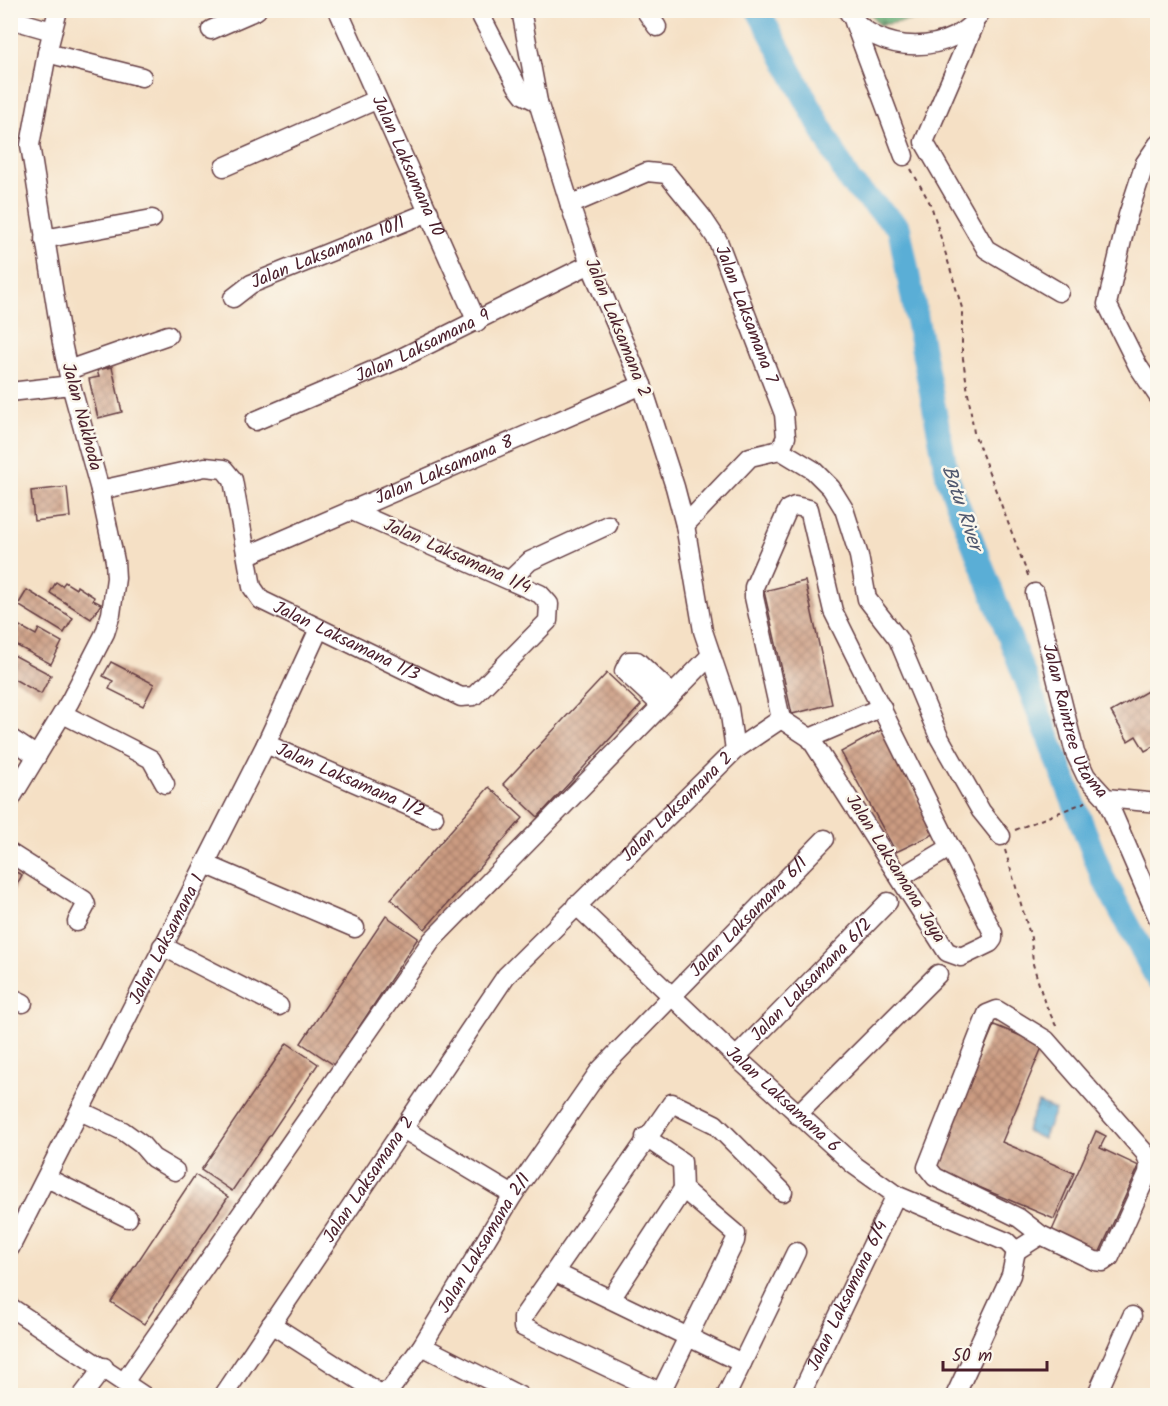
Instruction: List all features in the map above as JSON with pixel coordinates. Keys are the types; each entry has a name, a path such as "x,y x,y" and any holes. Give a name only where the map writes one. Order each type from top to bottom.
{"street":[{"name":"Jalan Nakhoda","path":"10,800 63,714 105,633 115,595 115,561 100,490 69,378 30,145 47,53 58,10"},
{"path":"211,30 257,10"},
{"name":"Jalan Laksamana 10","path":"338,10 376,100 429,212 477,322"},
{"path":"478,10 517,86 524,95 538,102"},
{"name":"Jalan Laksamana 2","path":"223,1395 507,976 576,904 735,750 729,708 703,631 685,525 642,385 590,264 570,205 538,102 521,10"},
{"path":"645,10 657,27"},
{"path":"851,16 879,37 910,46 931,46 978,18"},
{"path":"851,16 904,156"},
{"path":"978,18 924,141 986,249 1059,292"},
{"path":"10,19 52,31"},
{"path":"47,53 142,77"},
{"path":"224,166 376,100"},
{"path":"1158,144 1145,163 1128,214 1107,304 1138,366 1158,396"},
{"name":"Jalan Laksamana 7","path":"570,205 647,172 667,174 673,180 718,241 784,414 786,437 780,450"},
{"name":"Jalan Laksamana 10/1","path":"233,298 252,284 429,212"},
{"path":"45,239 152,219"},
{"name":"Jalan Laksamana 9","path":"255,421 395,361 590,264"},
{"path":"10,392 69,378 168,335"},
{"name":"Jalan Laksamana 8","path":"248,555 642,385"},
{"path":"685,525 750,457 780,450 813,470 831,488 844,509 859,556 867,599 898,639 939,737 981,811 1001,836"},
{"name":"Jalan Laksamana 1/3","path":"100,490 206,467 224,469 233,480 252,587 261,600 461,697 474,696"},
{"name":"Jalan Laksamana Jaya","path":"795,506 809,509 833,611 993,933 990,943 961,957 947,952 810,738 781,719 754,597 754,587 788,509 795,506"},
{"name":"Jalan Laksamana 1/4","path":"350,510 540,594 549,604 548,621 474,696"},
{"path":"510,580 530,561 608,525"},
{"name":"Jalan Raintree Utama","path":"1035,593 1075,753 1098,799 1158,802"},
{"name":"Jalan Laksamana 1","path":"10,1248 266,744 319,629"},
{"path":"124,1382 432,940 711,655"},
{"path":"810,738 882,706"},
{"path":"63,714 151,759 165,784"},
{"path":"735,750 781,719"},
{"path":"10,738 37,756"},
{"name":"Jalan Laksamana 1/2","path":"266,744 434,817"},
{"path":"1098,799 1158,918"},
{"name":"Jalan Laksamana 6/1","path":"672,995 825,839"},
{"path":"901,877 951,847"},
{"path":"10,853 84,900 86,905 76,922"},
{"path":"205,864 355,928"},
{"name":"Jalan Laksamana 6/2","path":"736,1058 888,902"},
{"name":"Jalan Laksamana 6","path":"576,904 736,1058 854,1165 896,1195 1012,1246"},
{"path":"162,946 279,1006"},
{"path":"797,1115 938,974"},
{"name":"Jalan Laksamana 2/1","path":"272,1324 379,1393 390,1390 422,1346 513,1195 600,1070 672,995"},
{"path":"997,1010 1046,1040 1145,1153 1149,1163 1148,1173 1110,1257 1103,1262 1095,1261 1041,1235 1024,1222 935,1177 927,1167 987,1014 997,1010"},
{"path":"683,1189 736,1234 737,1238 659,1394 523,1327 523,1317 556,1273 667,1106 676,1104 715,1124 783,1192"},
{"path":"80,1111 123,1131 141,1144 153,1158 175,1172"},
{"path":"403,1129 513,1195"},
{"path":"611,1299 683,1189 682,1162 645,1137"},
{"path":"47,1178 128,1218"},
{"name":"Jalan Laksamana 6/4","path":"800,1395 896,1195"},
{"path":"955,1395 1011,1275 1012,1246 1024,1222"},
{"path":"1012,1246 1041,1235"},
{"path":"726,1395 796,1252"},
{"path":"556,1273 742,1363"},
{"path":"10,1307 144,1395"},
{"path":"1096,1395 1132,1316"},
{"path":"422,1346 511,1394"},
{"path":"82,1395 104,1367"}],"path":[{"path":"904,156 931,205 962,308 962,352 974,433 1035,593"},
{"path":"1059,1033 1044,1001 1033,964 1031,938 1001,836 1053,813 1098,799"}],"green space":[{"path":"869,11 966,11 965,13 879,25"}],"water":[{"path":"1038,1103 1055,1110 1043,1139 1026,1131"}],"building":[{"path":"112,367 122,412 98,418 89,379 99,377 97,370"},
{"path":"67,487 70,517 34,521 31,491"},
{"path":"805,581 832,704 792,714 764,591"},
{"path":"56,582 62,586 65,582 76,589 77,586 101,604 91,619 50,593"},
{"path":"27,590 73,618 64,633 18,605"},
{"path":"14,623 36,635 39,629 62,642 51,664 10,642 10,630"},
{"path":"10,653 51,675 41,694 14,679 10,686"},
{"path":"111,662 154,684 143,706 109,689 113,681 103,676"},
{"path":"607,673 641,705 538,817 503,784"},
{"path":"1149,690 1158,705 1158,744 1145,751 1136,736 1128,741 1111,712"},
{"path":"883,729 934,834 896,852 841,752"},
{"path":"489,787 523,818 425,929 391,899"},
{"path":"10,869 22,875 10,897"},
{"path":"386,916 418,938 334,1065 301,1043"},
{"path":"994,1025 1043,1045 1002,1142 1074,1173 1054,1219 934,1168"},
{"path":"287,1043 318,1064 232,1191 201,1170"},
{"path":"1096,1131 1106,1136 1100,1148 1139,1166 1098,1256 1050,1235"},
{"path":"195,1175 228,1197 144,1324 111,1302"}],"waterway":[{"name":"Batu River","path":"758,10 850,182 899,228 948,479 1103,878 1158,980"}]}
